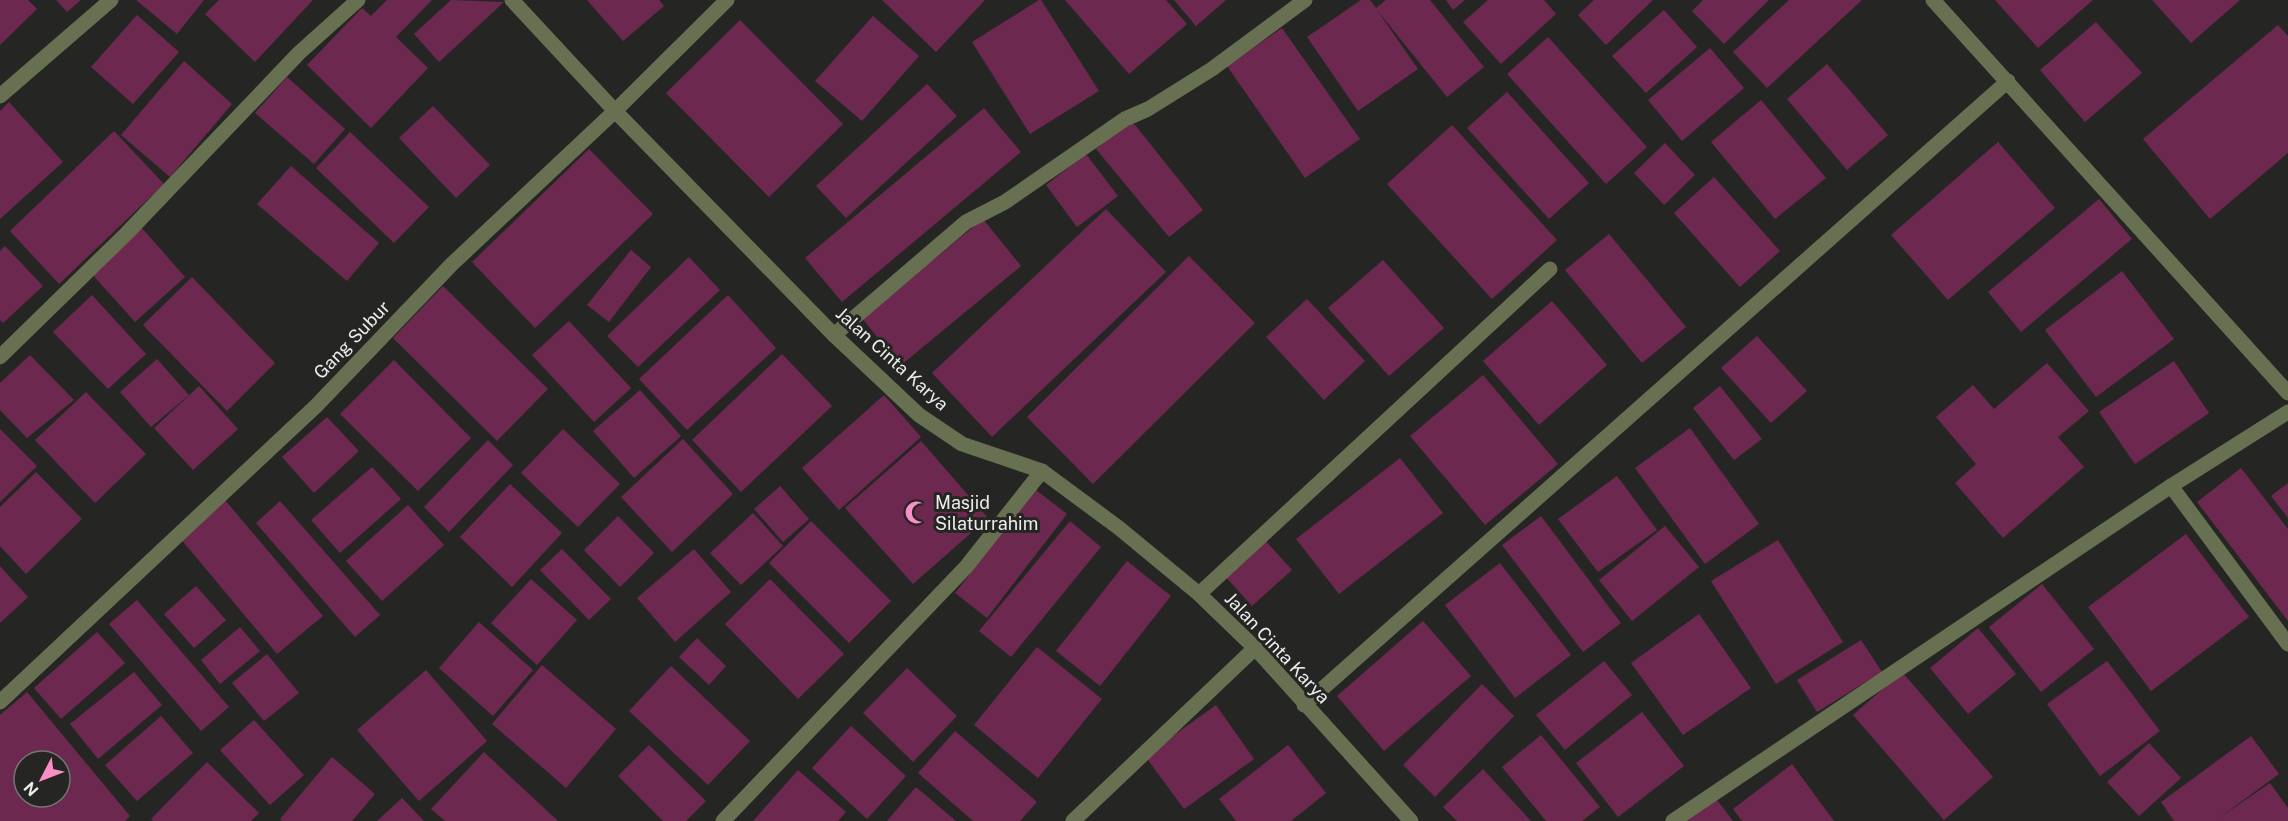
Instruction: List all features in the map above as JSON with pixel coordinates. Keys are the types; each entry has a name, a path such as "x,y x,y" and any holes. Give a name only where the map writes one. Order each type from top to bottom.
{"street":[{"path":"0,96 111,0"},
{"path":"0,357 127,233 299,53 358,0"},
{"name":"Jalan Cinta Karya","path":"512,0 615,111 834,335 919,415 962,444 1042,471 1119,528 1199,594 1255,648 1411,821"},
{"name":"Gang Subur","path":"0,702 316,406 452,264 615,111 727,0"},
{"path":"834,335 966,222 1005,202 1125,119 1148,109 1212,69 1305,0"},
{"path":"1933,0 2288,393"},
{"path":"1304,705 2008,81"},
{"path":"1199,594 1550,269"},
{"path":"1673,821 2171,486 2288,412"},
{"path":"723,821 966,567 1042,471"},
{"path":"2171,486 2288,644"},
{"path":"1073,821 1255,648"}],"building":[{"path":"0,0 28,0 37,9 0,45"},
{"path":"56,0 81,0 67,12"},
{"path":"136,0 204,0 177,34"},
{"path":"219,0 313,0 255,62 205,14"},
{"path":"387,0 432,0 396,37 428,68 371,128 307,65 362,8 371,16"},
{"path":"451,0 504,2 439,62 414,34"},
{"path":"587,0 659,0 664,6 623,41"},
{"path":"882,0 985,0 936,52"},
{"path":"1039,0 1099,91 1030,134 972,42"},
{"path":"1065,0 1166,0 1187,24 1129,74"},
{"path":"1174,0 1226,0 1196,26"},
{"path":"1361,0 1370,0 1376,8 1386,0 1430,0 1484,67 1447,97 1377,10 1418,69 1358,111 1307,37"},
{"path":"1446,0 1465,0 1453,10"},
{"path":"1488,0 1544,0 1556,14 1501,64 1463,22"},
{"path":"1594,0 1653,0 1606,45 1578,15"},
{"path":"1703,0 1769,0 1724,44 1692,11"},
{"path":"1789,0 1862,0 1767,88 1733,52"},
{"path":"1995,0 2093,0 2038,48"},
{"path":"2152,0 2240,0 2191,43"},
{"path":"1664,10 1697,47 1646,93 1612,56"},
{"path":"137,15 179,52 133,104 91,67"},
{"path":"873,16 919,56 862,121 815,81"},
{"path":"740,20 843,124 769,197 666,93"},
{"path":"2096,22 2142,73 2085,122 2040,70"},
{"path":"2278,25 2288,36 2288,153 2210,219 2143,139"},
{"path":"1282,28 1360,139 1305,178 1227,66"},
{"path":"1548,37 1647,147 1606,184 1507,74"},
{"path":"1710,48 1744,88 1682,141 1648,100"},
{"path":"184,61 232,104 170,177 121,135"},
{"path":"1827,64 1888,135 1847,170 1787,99"},
{"path":"287,77 345,129 314,164 255,113"},
{"path":"927,84 957,116 846,218 816,186"},
{"path":"1507,92 1589,183 1549,219 1467,128"},
{"path":"1761,100 1826,178 1775,219 1711,142"},
{"path":"9,102 63,162 0,219 0,111"},
{"path":"433,106 490,165 456,198 399,138"},
{"path":"984,108 1021,152 842,302 805,258"},
{"path":"1131,120 1203,210 1169,237 1096,149"},
{"path":"1452,125 1557,240 1492,299 1387,184"},
{"path":"114,131 164,184 59,284 10,231"},
{"path":"350,132 429,207 394,243 316,168"},
{"path":"1998,142 2055,208 1948,300 1891,235"},
{"path":"1665,143 1695,175 1664,205 1634,173"},
{"path":"589,149 653,214 535,328 472,262"},
{"path":"1086,154 1118,196 1077,227 1046,185"},
{"path":"291,166 379,243 347,281 257,204"},
{"path":"1714,177 1780,251 1740,287 1674,213"},
{"path":"2099,199 2132,239 2021,332 1988,292"},
{"path":"1106,209 1166,272 992,437 932,373"},
{"path":"983,219 1021,266 900,366 862,318"},
{"path":"141,227 185,277 135,322 91,273"},
{"path":"1609,234 1686,327 1642,363 1565,270"},
{"path":"5,246 43,286 3,323 0,320 0,251"},
{"path":"631,250 651,267 609,322 587,305"},
{"path":"1189,256 1255,323 1093,484 1027,417"},
{"path":"689,257 720,290 638,367 607,336"},
{"path":"1383,260 1444,328 1389,376 1328,308"},
{"path":"2122,271 2174,339 2096,397 2045,330"},
{"path":"192,277 275,363 227,411 143,325"},
{"path":"443,286 548,389 497,441 393,338"},
{"path":"92,295 146,354 108,389 53,332"},
{"path":"728,295 776,348 687,430 639,379"},
{"path":"1307,299 1365,361 1324,400 1266,337"},
{"path":"1552,301 1607,365 1539,425 1483,361"},
{"path":"569,321 631,388 594,422 532,355"},
{"path":"1757,336 1807,391 1771,423 1721,368"},
{"path":"782,354 832,406 741,492 692,440"},
{"path":"30,355 74,400 27,438 0,410 0,383"},
{"path":"157,359 189,395 151,427 120,392"},
{"path":"394,360 471,438 418,491 340,414"},
{"path":"2174,361 2209,413 2135,464 2099,412"},
{"path":"2047,363 2089,411 2058,437 2084,467 2003,538 1955,483 1976,464 1936,417 1973,385 1994,409"},
{"path":"1483,375 1558,464 1485,525 1410,436"},
{"path":"199,386 238,429 193,470 154,428"},
{"path":"1720,386 1762,439 1734,460 1693,408"},
{"path":"640,390 681,436 634,478 593,431"},
{"path":"86,392 146,454 95,503 35,440"},
{"path":"884,395 921,437 839,510 802,468"},
{"path":"327,417 359,451 314,493 282,457"},
{"path":"1690,428 1759,524 1705,564 1635,468"},
{"path":"0,429 37,466 0,502"},
{"path":"563,429 620,484 578,527 521,473"},
{"path":"683,439 733,494 672,552 621,497"},
{"path":"488,440 513,465 449,532 424,507"},
{"name":"Masjid Silaturrahim","path":"921,441 988,518 913,584 845,508"},
{"path":"1400,458 1443,513 1339,594 1296,539"},
{"path":"372,467 401,499 340,553 311,520"},
{"path":"2241,468 2288,529 2288,621 2197,502"},
{"path":"36,472 82,519 26,574 0,546 0,507"},
{"path":"1617,476 1657,530 1598,572 1558,519"},
{"path":"2288,483 2288,518 2271,496"},
{"path":"510,484 562,533 512,587 460,537"},
{"path":"780,486 809,519 783,542 754,509"},
{"path":"1036,490 1067,514 987,618 955,593"},
{"path":"225,500 323,616 277,654 180,538"},
{"path":"280,501 380,615 355,637 256,523"},
{"path":"408,505 444,545 382,601 346,561"},
{"path":"753,513 783,546 741,585 710,553"},
{"path":"618,516 654,553 620,587 584,550"},
{"path":"1541,516 1621,623 1583,652 1502,545"},
{"path":"811,521 891,601 849,643 769,563"},
{"path":"1070,521 1101,547 1011,657 979,631"},
{"path":"1665,526 1699,567 1632,621 1599,580"},
{"path":"2186,534 2249,617 2151,691 2088,607"},
{"path":"1263,538 1292,570 1252,606 1223,574"},
{"path":"1778,540 1843,642 1776,684 1711,581"},
{"path":"562,549 611,599 589,620 540,570"},
{"path":"694,549 731,592 675,642 637,598"},
{"path":"1127,561 1171,596 1100,686 1056,651"},
{"path":"1500,563 1571,655 1515,698 1445,605"},
{"path":"0,566 28,597 0,623"},
{"path":"531,579 577,620 537,665 491,623"},
{"path":"770,579 844,654 798,699 725,624"},
{"path":"2042,584 2094,649 2041,692 1989,627"},
{"path":"196,586 226,620 194,648 164,614"},
{"path":"137,600 229,707 201,731 109,624"},
{"path":"1699,614 1751,688 1683,735 1631,663"},
{"path":"1423,621 1471,676 1384,751 1337,696"},
{"path":"479,622 533,670 493,716 439,668"},
{"path":"240,627 260,651 220,684 201,660"},
{"path":"1978,628 2016,674 1968,714 1930,668"},
{"path":"97,632 125,663 61,719 34,688"},
{"path":"697,638 726,666 709,685 679,657"},
{"path":"1861,640 1882,672 1817,712 1797,680"},
{"path":"1037,647 1102,699 1038,778 974,725"},
{"path":"267,654 299,693 264,721 232,683"},
{"path":"1604,661 1632,695 1565,750 1536,715"},
{"path":"2107,661 2160,731 2100,776 2047,704"},
{"path":"542,665 616,729 566,788 492,724"},
{"path":"671,666 750,741 708,785 629,711"},
{"path":"907,668 957,716 913,762 863,713"},
{"path":"426,670 487,741 419,801 357,730"},
{"path":"134,672 162,705 98,759 70,724"},
{"path":"1902,672 1993,777 1944,820 1853,715"},
{"path":"1482,684 1514,716 1435,797 1403,765"},
{"path":"27,692 130,816 125,821 0,821 0,715"},
{"path":"1216,705 1254,759 1184,809 1145,756"},
{"path":"1642,712 1684,766 1618,817 1576,763"},
{"path":"161,716 193,753 137,801 105,765"},
{"path":"254,720 304,775 270,805 220,750"},
{"path":"851,726 906,776 867,819 812,768"},
{"path":"955,731 1037,802 1020,821 973,821 918,773"},
{"path":"1541,735 1600,807 1582,821 1546,821 1502,767"},
{"path":"2251,736 2279,774 2219,818 2270,783 2288,808 2288,821 2174,821 2161,802"},
{"path":"2149,743 2181,778 2139,816 2107,782"},
{"path":"649,745 706,801 686,821 663,821 618,776"},
{"path":"1288,745 1326,793 1291,821 1236,821 1219,799"},
{"path":"484,752 558,821 445,821 431,809"},
{"path":"332,757 375,794 352,821 282,821 280,819"},
{"path":"207,762 259,813 251,821 153,821 151,819"},
{"path":"1792,764 1834,821 1742,821 1733,809"},
{"path":"1483,769 1531,821 1457,821 1443,807"},
{"path":"798,770 846,812 838,821 753,821"},
{"path":"916,787 956,821 887,821"},
{"path":"1714,796 1733,821 1681,821"},
{"path":"402,798 424,821 377,821"}],"place":[{"name":"Masjid Silaturrahim","path":"917,513"}]}
